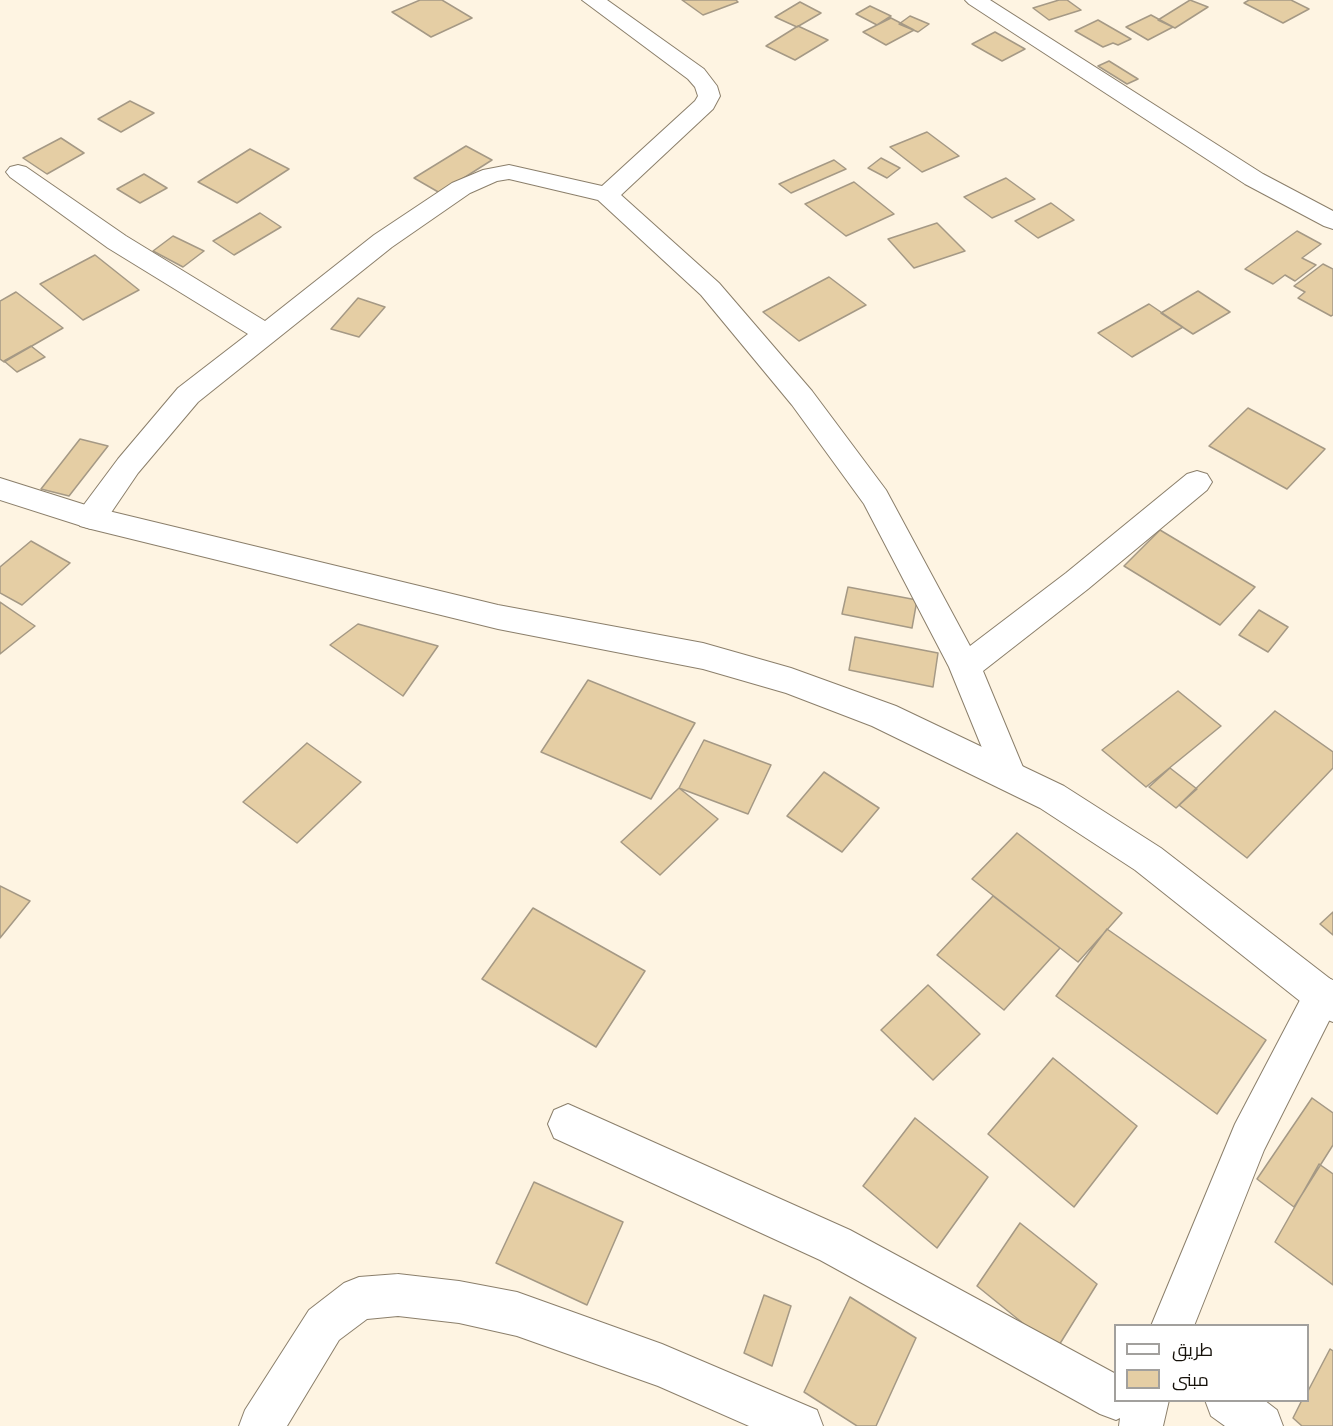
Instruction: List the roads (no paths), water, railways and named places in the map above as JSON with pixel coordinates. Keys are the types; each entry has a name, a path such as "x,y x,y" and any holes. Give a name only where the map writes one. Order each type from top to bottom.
{"street":[{"path":"594,0 696,74 706,86 709,96 705,104 606,195"},
{"path":"976,0 1254,179 1333,221"},
{"path":"18,172 117,242 267,334"},
{"path":"91,518 128,466 188,396 383,241 461,188 490,175 509,172 606,195 710,289 802,398 876,498 964,667 1010,777"},
{"path":"964,667 1077,581 1197,482"},
{"path":"0,489 91,518 498,617 714,659 791,681 884,716 1052,797 1148,859 1328,999 1249,1137 1173,1324"},
{"path":"568,1124 835,1245 1114,1397"},
{"path":"261,1426 324,1325 359,1298 398,1295 459,1302 517,1314 662,1366 801,1426"},
{"path":"1228,1402 1261,1426"}]}
